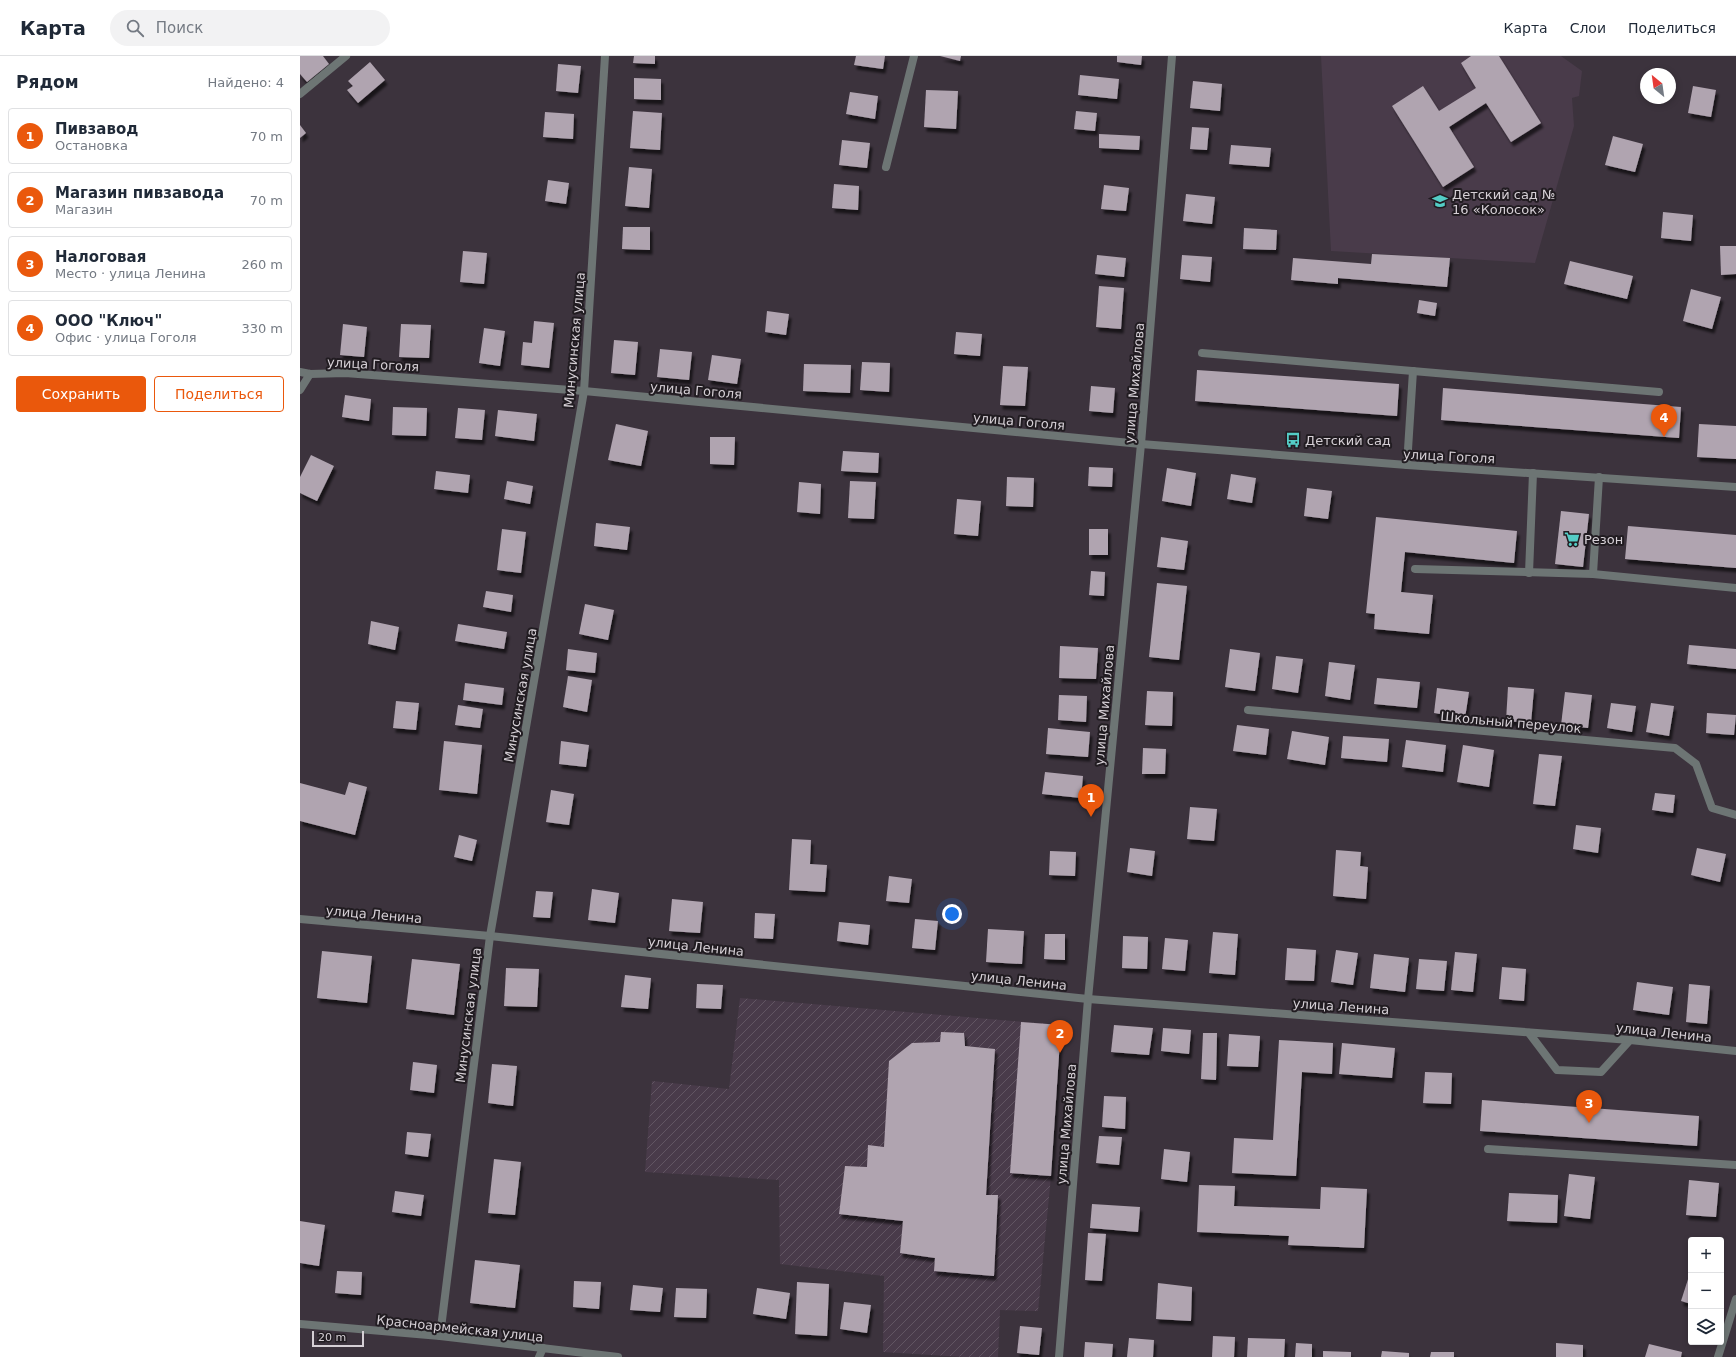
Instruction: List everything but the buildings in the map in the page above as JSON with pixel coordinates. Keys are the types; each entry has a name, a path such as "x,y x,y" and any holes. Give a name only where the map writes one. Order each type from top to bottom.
{"street":[{"path":"300,94 346,56"},
{"name":"Минусинская улица","path":"440,1336 490,936 584,391 604,56"},
{"path":"886,167 914,56"},
{"name":"улица Михайлова","path":"1059,1357 1088,999 1142,444 1172,56"},
{"path":"1202,353 1659,392"},
{"path":"1407,465 1413,371"},
{"name":"улица Гоголя","path":"300,372 310,374 345,373 584,391 1142,444 1407,465 1736,487"},
{"path":"300,390 310,374"},
{"path":"1529,573 1533,473"},
{"path":"1593,574 1599,477"},
{"path":"1415,569 1593,574 1736,588"},
{"name":"Школьный переулок","path":"1248,710 1675,748 1696,764 1712,808 1736,815"},
{"name":"улица Ленина","path":"300,919 490,936 1088,999 1630,1040 1736,1051"},
{"path":"1529,1033 1557,1070 1601,1072 1630,1040"},
{"path":"1488,1149 1736,1165"},
{"path":"1718,1357 1736,1299"},
{"name":"Красноармейская улица","path":"300,1324 440,1336 618,1357"},
{"path":"539,1357 544,1348"}],"shaded area":[{"name":"Детский сад № 16 «Колосок»","path":"1321,56 1561,56 1582,71 1579,96 1572,98 1574,126 1535,263 1331,251"},
{"path":"740,998 1061,1025 1051,1176 1038,1311 1000,1310 998,1357 964,1357 883,1352 884,1276 780,1264 779,1180 645,1172 652,1081 729,1089"}],"place":[{"name":"Детский сад № 16 «Колосок»","path":"1440,201"},
{"name":"ООО \"Ключ\"","path":"1664,437"},
{"name":"Детский сад","path":"1293,440"},
{"name":"Резон","path":"1572,539"},
{"name":"Пивзавод","path":"1091,817"},
{"name":"Магазин пивзавода","path":"1060,1053"},
{"name":"Налоговая","path":"1589,1123"}]}
